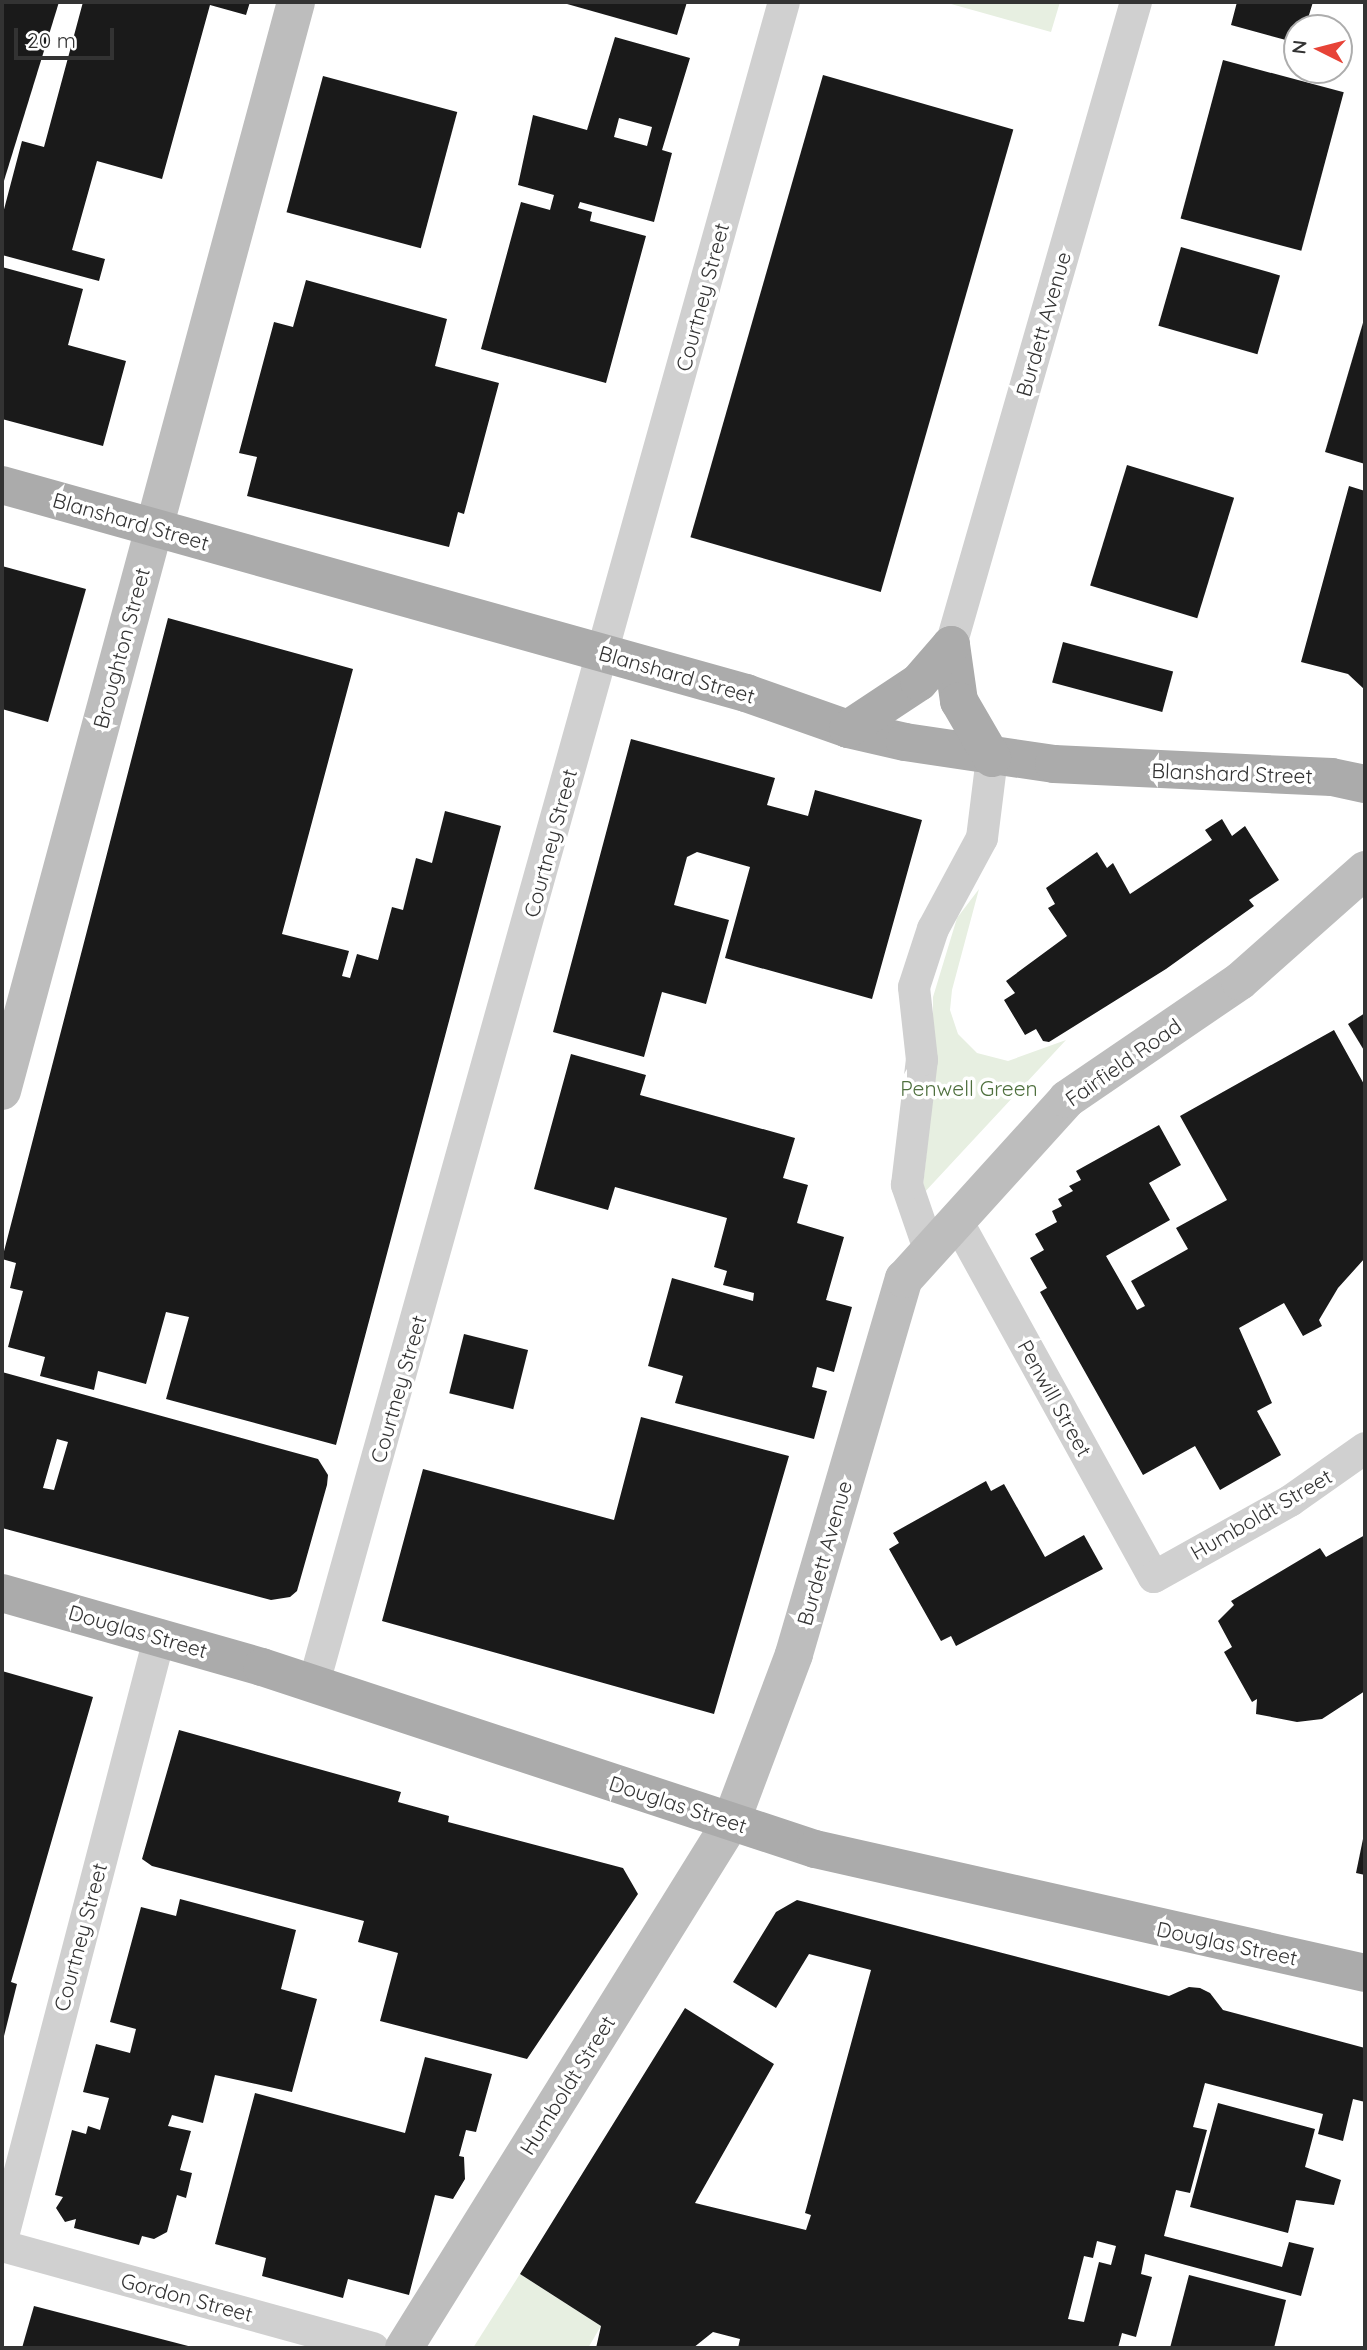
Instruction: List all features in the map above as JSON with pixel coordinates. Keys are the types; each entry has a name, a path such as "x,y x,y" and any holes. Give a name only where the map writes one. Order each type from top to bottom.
{"main road":[{"name":"Blanshard Street","path":"2,485 746,693 848,729 992,758 1332,777 1365,784"},
{"path":"848,729 919,682 951,645"},
{"path":"951,645 959,701 992,758"},
{"name":"Douglas Street","path":"2,1593 160,1635 731,1822 932,1879 1365,1973"}],"street":[{"name":"Broughton Street","path":"2,1091 151,527 296,2"},
{"name":"Courtney Street","path":"314,1684 784,2"},
{"name":"Burdett Avenue","path":"951,645 1136,2"},
{"path":"929,1249 907,1185 922,1059 914,988 933,929 982,838 992,758"},
{"name":"Fairfield Road","path":"904,1279 1067,1099 1240,981 1365,870"},
{"name":"Penwill Street","path":"956,1219 1154,1577"},
{"name":"Burdett Avenue","path":"731,1822 794,1654 904,1279"},
{"name":"Humboldt Street","path":"1154,1577 1290,1501 1365,1448"},
{"name":"Courtney Street","path":"2,2240 160,1635"},
{"name":"Humboldt Street","path":"404,2348 731,1822"},
{"name":"Gordon Street","path":"2,2246 373,2348"}],"green space":[{"path":"944,2 1060,2 1051,32"},
{"name":"Penwell Green","path":"979,889 952,990 950,1010 958,1034 977,1053 1008,1061 1066,1040 922,1195 933,1092 933,997 957,918"},
{"path":"520,2274 601,2326 588,2348 473,2348"}],"building":[{"path":"2,2 59,2 3,184 2,184"},
{"path":"83,2 250,2 246,15 210,5 162,179 97,161 72,250 105,259 99,281 2,255 2,217 22,141 44,147"},
{"path":"560,2 687,2 677,35"},
{"path":"1237,2 1313,2 1309,14 1283,14 1283,39 1231,25"},
{"path":"615,37 690,58 662,150 672,153 654,222 580,202 578,208 592,212 590,221 646,236 606,383 481,349 521,202 550,210 554,195 518,185 533,115 587,130","holes":["619,118 652,127 647,146 614,137"]},
{"path":"1223,60 1283,76 1283,84 1313,84 1344,92 1301,251 1181,218"},
{"path":"823,75 1013,130 881,592 690,537"},
{"path":"323,76 457,112 421,248 287,212"},
{"path":"1181,247 1280,275 1257,354 1158,326"},
{"path":"2,267 83,289 68,345 126,361 103,446 2,419"},
{"path":"306,280 447,319 435,366 499,383 464,514 458,512 449,547 247,496 257,457 239,453 274,322 293,327"},
{"path":"1365,316 1365,464 1325,452"},
{"path":"1127,465 1234,498 1197,618 1090,585"},
{"path":"1349,486 1365,491 1365,690 1348,674 1301,662"},
{"path":"2,566 86,589 48,722 2,709"},
{"path":"168,618 353,669 282,934 349,951 342,976 350,978 357,954 378,960 392,907 403,910 416,858 432,863 445,811 501,826 336,1445 166,1399 189,1317 166,1312 146,1384 98,1371 94,1390 40,1376 45,1357 8,1347 23,1291 10,1288 16,1263 2,1259"},
{"path":"1063,642 1173,672 1162,712 1052,683"},
{"path":"631,739 775,778 767,805 808,816 815,790 922,820 872,999 725,958 750,867 697,852 687,857 674,905 729,920 706,1004 662,992 644,1057 553,1032"},
{"path":"1222,819 1232,836 1245,826 1279,880 1249,900 1254,906 1166,969 1049,1042 1043,1041 1036,1029 1025,1035 1004,1000 1015,993 1006,981 1067,936 1048,908 1055,904 1046,888 1097,852 1107,868 1113,863 1130,894 1212,840 1205,830"},
{"path":"1365,1013 1365,1052 1348,1024"},
{"path":"1334,1030 1365,1086 1365,1258 1338,1288 1319,1320 1322,1326 1303,1336 1284,1303 1239,1328 1272,1403 1257,1411 1281,1455 1220,1490 1195,1446 1143,1475 1040,1292 1047,1288 1030,1258 1044,1250 1035,1234 1057,1222 1052,1211 1062,1206 1058,1199 1073,1191 1069,1186 1081,1180 1076,1171 1159,1125 1181,1165 1149,1183 1170,1220 1106,1256 1137,1310 1145,1306 1131,1281 1188,1249 1176,1228 1227,1200 1180,1116"},
{"path":"571,1054 646,1075 640,1095 795,1138 783,1178 808,1185 797,1223 844,1237 826,1300 852,1307 834,1372 817,1367 812,1387 827,1391 814,1439 675,1403 683,1376 648,1366 672,1278 753,1301 754,1293 723,1285 727,1271 714,1267 727,1218 615,1187 608,1210 534,1189"},
{"path":"464,1334 528,1350 513,1409 449,1393"},
{"path":"2,1372 318,1459 328,1475 297,1591 290,1597 271,1600 2,1528","holes":["57,1439 68,1442 54,1490 43,1488"]},
{"path":"641,1417 789,1456 714,1714 382,1621 423,1469 614,1520"},
{"path":"986,1481 991,1491 1004,1484 1045,1557 1084,1535 1103,1569 956,1646 951,1636 941,1641 889,1549 899,1543 893,1533"},
{"path":"1365,1535 1365,1691 1322,1719 1297,1722 1256,1714 1257,1699 1252,1702 1224,1652 1232,1647 1218,1621 1234,1605 1231,1601 1320,1548 1326,1557"},
{"path":"2,1671 93,1697 11,1982 17,1984 3,2040"},
{"path":"179,1730 401,1792 398,1802 449,1816 448,1822 623,1868 638,1894 527,2059 380,2021 398,1953 358,1942 364,1921 152,1866 142,1859"},
{"path":"1365,1834 1365,1875 1356,1873"},
{"path":"180,1899 296,1930 281,1989 317,1999 292,2092 215,2075 203,2123 172,2115 168,2126 191,2131 180,2170 192,2173 186,2198 177,2195 167,2232 154,2239 142,2236 139,2245 74,2228 76,2219 65,2222 56,2208 63,2197 55,2195 72,2130 86,2134 88,2126 100,2130 109,2098 83,2092 96,2044 130,2053 136,2029 110,2022 141,1907 176,1916"},
{"path":"797,1900 1169,1996 1189,1987 1200,1988 1210,1993 1223,2010 1365,2048 1365,2102 1353,2099 1343,2141 1318,2134 1323,2114 1205,2083 1193,2127 1207,2130 1190,2193 1176,2190 1164,2236 1282,2267 1289,2242 1314,2248 1301,2296 1145,2254 1141,2274 1152,2277 1136,2337 1122,2333 1118,2348 738,2348 740,2339 713,2332 693,2348 596,2348 601,2326 520,2274 685,2008 774,2064 695,2203 806,2230 811,2215 805,2213 871,1970 809,1954 776,2008 733,1982 776,1912","holes":["1097,2241 1116,2246 1111,2265 1099,2262 1084,2322 1068,2319 1084,2256 1093,2258"]},
{"path":"425,2057 492,2074 476,2132 466,2130 459,2156 464,2157 465,2179 453,2199 435,2195 409,2295 348,2279 343,2298 262,2276 266,2258 215,2244 255,2093 405,2133"},
{"path":"1218,2103 1315,2129 1305,2167 1341,2180 1334,2205 1296,2200 1288,2233 1190,2207"},
{"path":"1189,2275 1286,2300 1274,2348 1170,2348"},
{"path":"34,2306 192,2347 192,2348 22,2348"}]}
